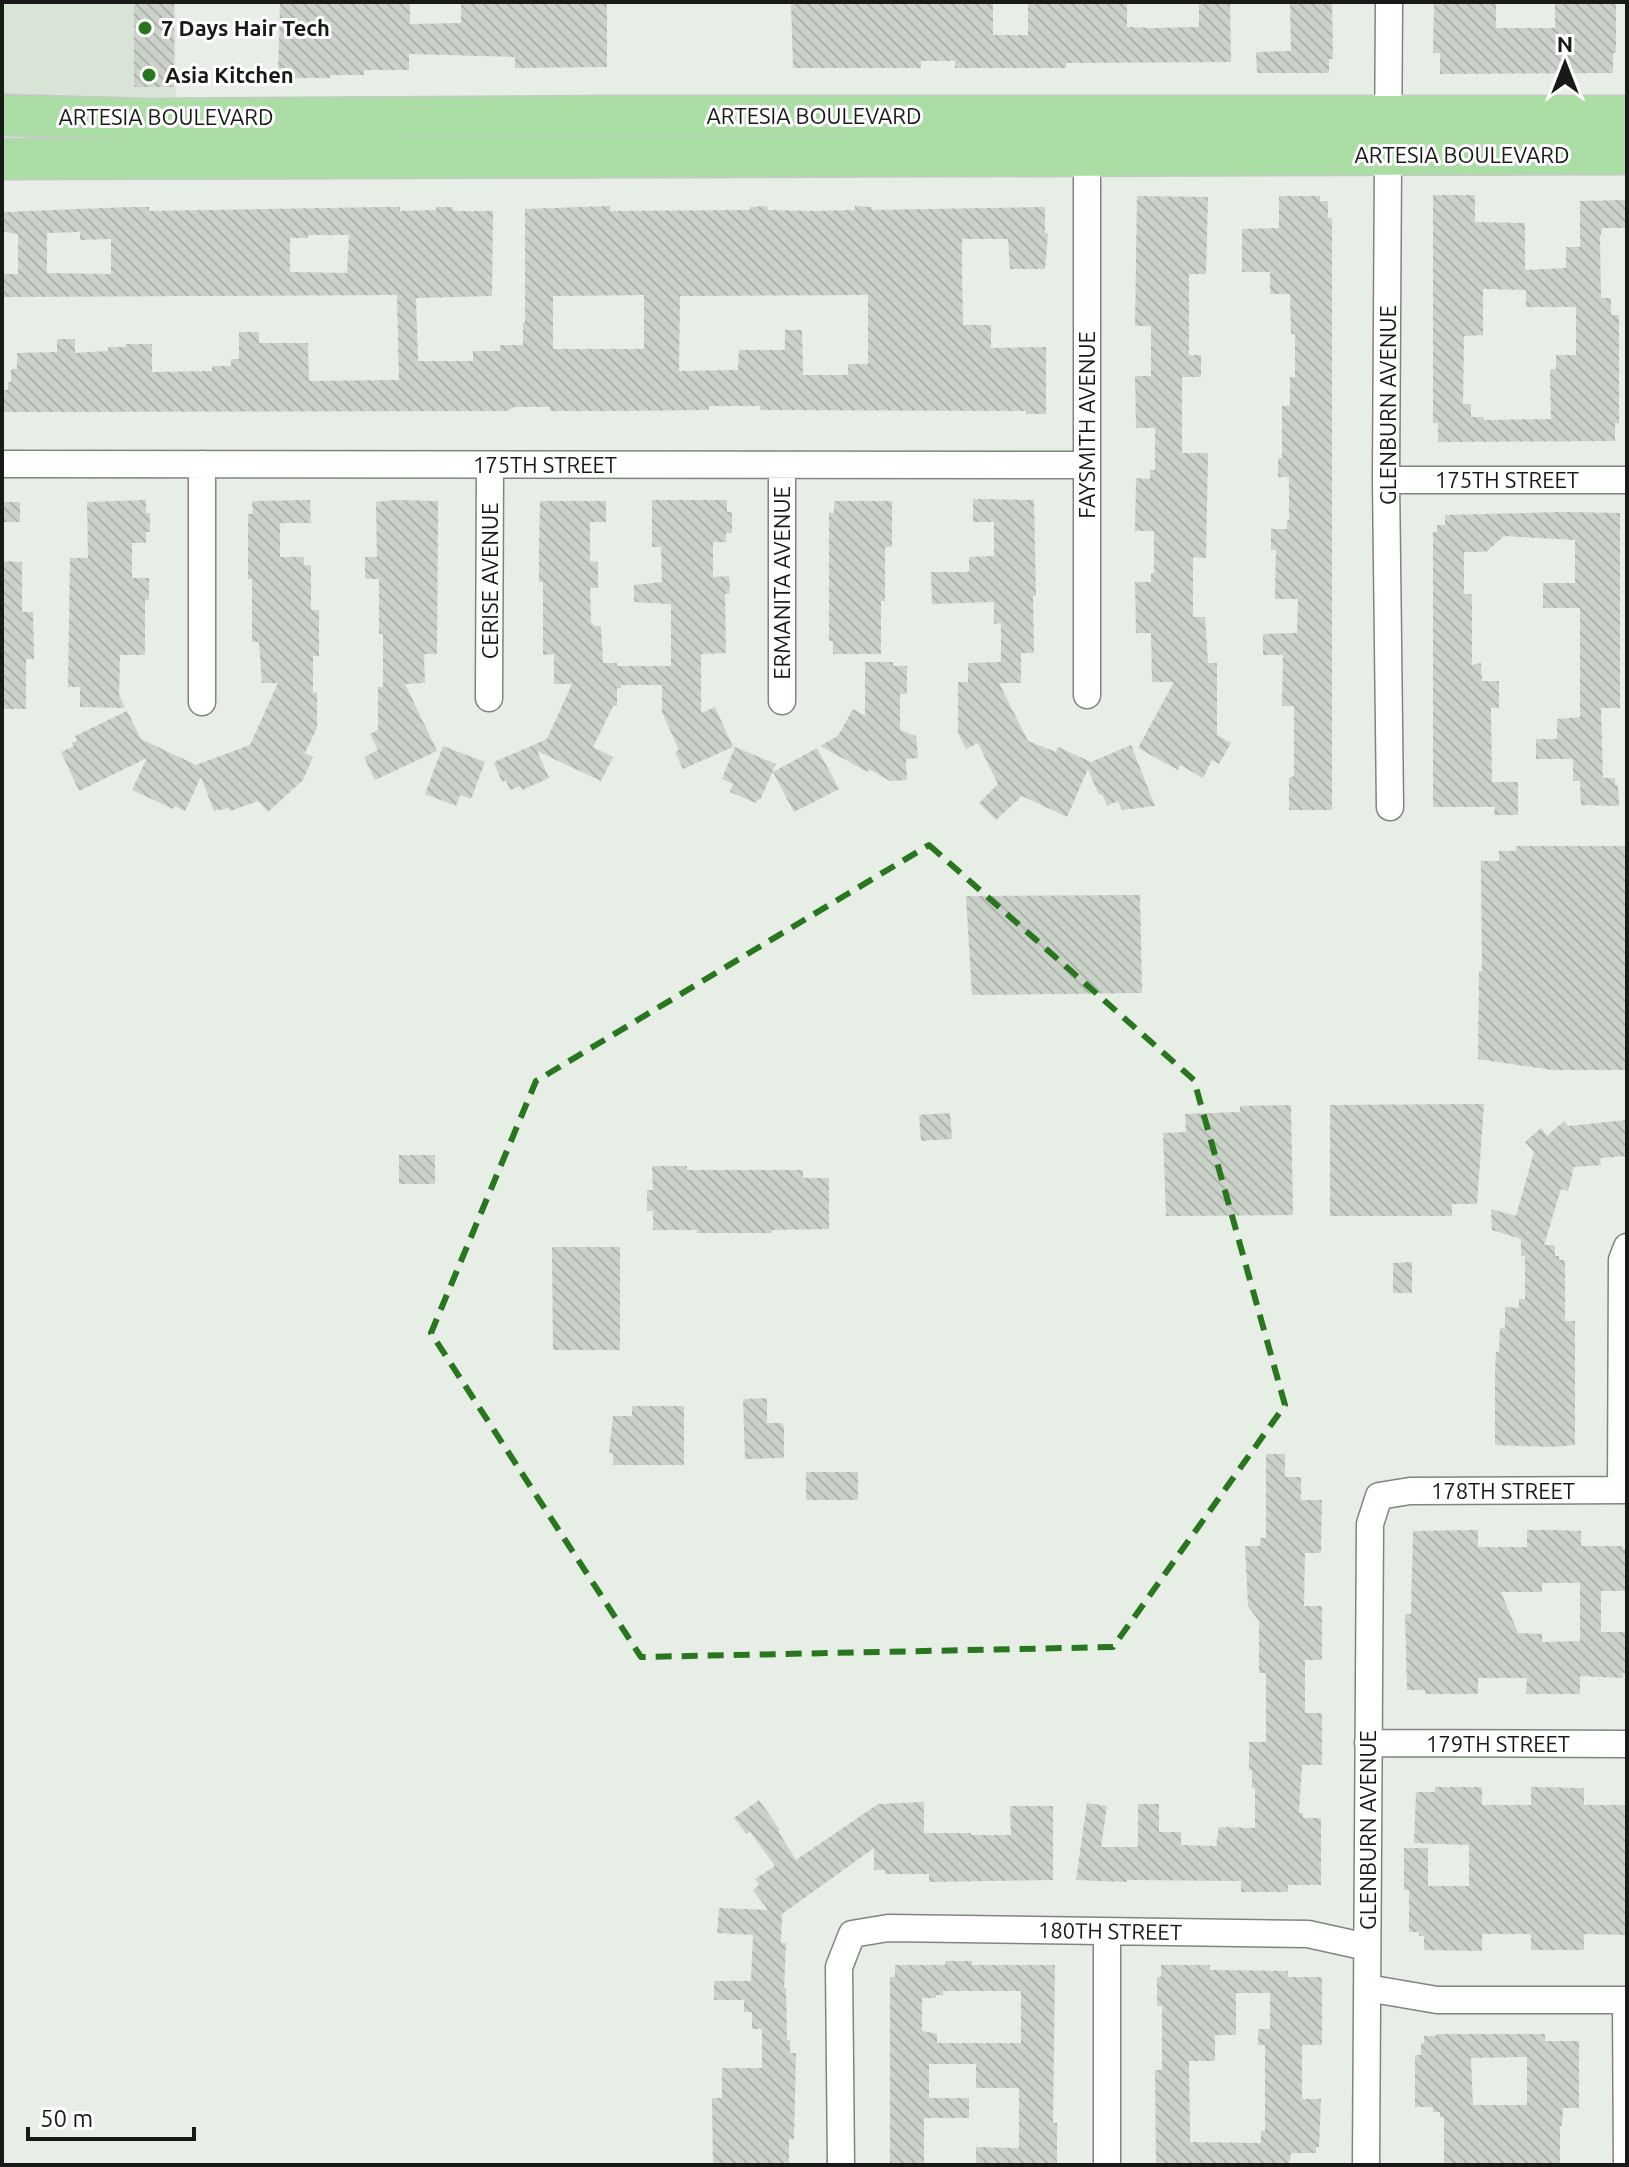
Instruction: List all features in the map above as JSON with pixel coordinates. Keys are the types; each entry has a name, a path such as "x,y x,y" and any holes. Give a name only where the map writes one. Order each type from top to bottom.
{"main road":[{"name":"ARTESIA BOULEVARD","path":"2,115 147,119 598,116 1390,136 1627,154"},
{"name":"ARTESIA BOULEVARD","path":"2,159 1087,156 1390,136 1627,116"}],"street":[{"name":"GLENBURN AVENUE","path":"1389,2 1386,480 1390,807"},
{"name":"FAYSMITH AVENUE","path":"1087,156 1087,695"},
{"name":"175TH STREET","path":"2,464 1087,465"},
{"path":"202,464 202,702"},
{"name":"CERISE AVENUE","path":"489,698 490,465"},
{"name":"ERMANITA AVENUE","path":"782,465 782,701"},
{"name":"175TH STREET","path":"1386,480 1627,480"},
{"path":"1624,1490 1622,1260 1627,1247"},
{"name":"178TH STREET","path":"1379,1496 1410,1491 1624,1490"},
{"name":"GLENBURN AVENUE","path":"1366,2165 1370,1524 1379,1496"},
{"name":"179TH STREET","path":"1368,1743 1627,1744"},
{"name":"180TH STREET","path":"841,2165 839,1967 852,1934 888,1928 1308,1934 1367,1947"},
{"path":"1107,1932 1107,2165"},
{"path":"1367,1988 1437,2000 1626,2000 1627,2165"}],"highlighted area":[{"path":"929,845 1194,1080 1285,1405 1113,1647 641,1657 431,1333 536,1081"}],"shaded area":[{"path":"2,2 175,2 176,97 2,98"}],"building":[{"path":"134,2 174,2 174,87 134,87"},
{"path":"280,2 410,2 410,24 461,23 461,2 607,2 607,67 515,68 515,57 409,54 409,70 364,70 364,75 330,75 330,78 278,78"},
{"path":"791,2 993,2 993,35 1028,35 1028,2 1127,2 1127,27 1154,28 1199,27 1199,2 1230,2 1231,62 1066,63 1066,68 955,68 955,61 921,61 921,68 793,68"},
{"path":"1290,2 1332,2 1333,59 1329,59 1329,73 1257,73 1256,52 1291,51"},
{"path":"1434,2 1496,2 1496,28 1555,28 1555,2 1616,2 1613,73 1440,74 1440,53 1433,53"},
{"path":"1433,195 1475,195 1475,222 1525,223 1525,270 1566,268 1566,247 1580,247 1580,201 1627,200 1627,228 1602,228 1600,238 1601,298 1611,298 1611,315 1619,315 1619,423 1615,423 1615,441 1438,442 1438,423 1433,423","holes":["1483,289 1526,290 1526,307 1576,307 1576,355 1556,355 1556,369 1550,369 1551,419 1484,420 1484,417 1471,417 1471,404 1463,404 1464,336 1483,335"]},
{"path":"1137,196 1208,197 1206,274 1189,274 1189,355 1201,355 1201,377 1182,377 1182,453 1208,453 1206,558 1193,557 1193,617 1205,617 1208,663 1217,663 1217,735 1231,743 1219,764 1212,760 1203,778 1180,765 1178,770 1138,748 1174,682 1152,682 1151,633 1136,633 1135,582 1151,582 1151,573 1154,573 1154,531 1135,531 1136,478 1150,479 1150,470 1155,470 1155,428 1136,428 1135,376 1151,376 1151,326 1135,326"},
{"path":"1279,196 1320,196 1320,201 1328,201 1328,218 1332,218 1332,810 1289,810 1289,778 1294,776 1294,706 1282,706 1283,655 1263,655 1263,634 1297,633 1298,599 1275,599 1276,550 1271,550 1271,529 1287,529 1289,520 1289,477 1278,477 1278,458 1282,458 1282,406 1290,406 1290,377 1295,377 1295,334 1291,334 1290,294 1270,294 1270,272 1242,272 1242,229 1279,228"},
{"path":"610,206 610,211 750,210 750,207 767,206 768,210 814,211 855,210 855,206 872,207 872,210 1045,207 1045,233 1048,233 1045,269 1010,269 1008,239 962,239 962,273 963,325 991,325 991,348 1046,347 1046,414 1026,414 1026,411 760,410 760,406 615,411 550,411 550,407 515,407 507,411 4,412 3,390 8,390 11,369 17,369 17,353 57,352 57,339 75,339 75,353 108,351 108,347 126,347 126,344 152,344 152,372 212,371 212,366 231,366 231,359 239,359 239,332 259,332 259,343 308,343 309,381 399,380 397,295 2,297 2,274 18,274 18,234 4,232 4,212 131,207 149,207 149,211 400,207 400,211 453,207 453,211 493,211 492,296 416,298 418,361 473,361 473,351 500,351 500,345 523,345 525,209","holes":["80,232 80,240 111,239 111,274 47,273 47,233","308,235 349,235 347,273 290,272 290,238 308,238","644,295 644,349 553,349 553,296","868,295 868,364 848,364 848,375 803,375 802,330 785,330 785,350 739,350 738,370 679,371 680,296"]},
{"path":"973,499 1034,500 1034,653 1021,653 1021,683 999,683 1028,741 1056,752 1058,747 1091,762 1131,745 1155,806 1122,810 1118,801 1107,806 1088,769 1067,817 1022,796 996,820 979,803 998,784 978,743 966,749 958,733 958,682 968,682 968,663 1001,662 1001,623 994,624 994,602 932,604 931,572 969,572 969,557 994,556 994,522 973,522"},
{"path":"146,500 150,532 146,532 146,543 132,543 132,578 149,578 149,600 145,600 145,655 120,655 119,695 125,708 80,707 80,687 68,687 70,558 88,558 87,502"},
{"path":"310,500 311,523 280,523 280,557 304,557 304,565 311,565 311,610 319,610 319,656 313,656 317,728 305,753 313,757 303,780 268,812 258,801 230,811 229,808 214,811 201,777 185,811 175,806 173,809 132,790 147,758 79,791 61,752 74,746 72,743 77,741 75,736 127,711 141,739 196,765 250,745 278,683 262,683 259,642 252,642 248,514 253,514 252,501"},
{"path":"652,500 727,500 727,512 732,512 732,533 726,533 726,542 713,542 713,577 729,576 730,593 725,594 726,653 701,654 701,713 715,707 733,747 683,769 675,752 679,750 662,712 662,685 621,685 617,688 617,706 613,706 593,747 613,757 601,781 537,751 549,778 522,790 520,786 510,790 506,780 502,782 494,762 547,739 572,684 554,684 554,654 543,655 543,582 539,582 540,501 606,501 606,522 590,522 590,561 598,562 598,588 590,588 591,622 594,626 601,626 603,663 671,666 671,604 634,602 634,585 662,582 661,547 652,547"},
{"path":"438,501 437,654 424,654 425,683 405,684 437,751 375,780 364,757 378,750 370,734 378,730 378,687 383,687 383,634 379,634 379,579 365,579 365,557 377,557 376,502"},
{"path":"834,501 892,501 892,547 885,547 885,601 881,601 881,654 833,654 833,641 829,641 829,513 834,513"},
{"path":"2,502 20,502 20,522 2,522"},
{"path":"1620,513 1620,708 1601,708 1603,778 1615,778 1619,806 1581,805 1580,781 1573,781 1573,759 1536,759 1536,739 1557,739 1557,719 1580,717 1580,608 1543,608 1543,583 1575,583 1575,540 1504,536 1486,552 1464,552 1464,594 1471,594 1472,600 1472,665 1481,663 1482,681 1499,681 1499,708 1491,708 1492,782 1518,782 1518,815 1494,815 1495,807 1433,807 1433,532 1437,532 1437,525 1445,525 1445,515"},
{"path":"2,561 22,562 22,612 33,612 34,659 26,659 26,709 2,709"},
{"path":"865,662 893,662 893,666 907,666 907,694 900,694 900,730 916,736 918,758 906,759 907,780 890,781 820,746 838,736 853,709 865,716"},
{"path":"443,746 485,762 471,799 460,795 456,806 425,794"},
{"path":"735,747 776,764 756,803 730,792 733,784 722,779"},
{"path":"817,748 839,789 794,812 773,772"},
{"path":"1516,846 1627,846 1627,1070 1552,1070 1478,1059 1479,971 1482,971 1481,861 1499,861 1499,851 1516,851"},
{"path":"1140,895 1142,993 972,995 966,896"},
{"path":"1484,1104 1477,1204 1452,1204 1452,1216 1330,1216 1330,1105"},
{"path":"1291,1105 1293,1215 1166,1216 1163,1133 1186,1132 1185,1114 1240,1112 1240,1106"},
{"path":"950,1113 952,1139 921,1141 919,1115"},
{"path":"1627,1120 1627,1156 1600,1158 1601,1165 1574,1167 1568,1191 1561,1189 1544,1245 1555,1245 1555,1256 1565,1260 1565,1321 1575,1321 1575,1445 1495,1445 1496,1352 1499,1352 1500,1328 1505,1328 1505,1307 1519,1308 1519,1299 1525,1299 1525,1256 1521,1256 1521,1239 1492,1230 1491,1209 1516,1216 1534,1152 1525,1142 1541,1128 1547,1136 1564,1121 1568,1126"},
{"path":"399,1155 435,1155 435,1184 399,1184"},
{"path":"652,1166 687,1166 687,1170 803,1170 803,1178 829,1178 829,1229 772,1230 772,1233 653,1230 653,1211 647,1211 647,1190 653,1190"},
{"path":"552,1247 620,1247 620,1350 553,1350"},
{"path":"1412,1262 1412,1293 1393,1293 1393,1263"},
{"path":"767,1398 767,1423 782,1423 784,1427 784,1458 745,1459 743,1399"},
{"path":"632,1406 684,1406 684,1465 613,1465 613,1453 609,1453 613,1416 632,1416"},
{"path":"1266,1454 1285,1454 1285,1477 1301,1477 1301,1500 1322,1500 1321,1553 1305,1553 1304,1606 1322,1606 1322,1660 1305,1660 1305,1713 1322,1713 1322,1765 1302,1765 1299,1813 1303,1813 1303,1818 1321,1818 1321,1885 1288,1885 1288,1892 1241,1892 1241,1881 1076,1880 1087,1803 1107,1806 1101,1847 1138,1847 1138,1804 1159,1804 1159,1832 1181,1832 1181,1845 1216,1846 1219,1827 1255,1828 1255,1788 1252,1788 1252,1770 1249,1770 1249,1742 1266,1742 1266,1673 1259,1673 1259,1621 1248,1606 1245,1546 1260,1546 1260,1538 1266,1538"},
{"path":"806,1472 858,1472 858,1500 806,1500"},
{"path":"1478,1530 1478,1547 1527,1547 1527,1530 1581,1531 1581,1546 1623,1546 1627,1549 1627,1591 1601,1591 1601,1632 1627,1632 1627,1673 1623,1673 1623,1678 1580,1676 1580,1694 1526,1694 1527,1678 1478,1678 1478,1693 1475,1694 1425,1694 1425,1690 1407,1690 1405,1614 1411,1614 1413,1531","holes":["1542,1583 1580,1583 1580,1641 1542,1642 1542,1634 1518,1633 1501,1592 1542,1592"]},
{"path":"1435,1787 1482,1787 1482,1805 1531,1805 1531,1787 1584,1788 1584,1805 1626,1805 1627,1935 1584,1934 1584,1950 1531,1950 1531,1934 1482,1934 1482,1951 1424,1950 1424,1936 1419,1936 1419,1932 1409,1932 1409,1890 1404,1890 1404,1848 1428,1848 1428,1886 1469,1886 1469,1845 1414,1843 1416,1792 1435,1792"},
{"path":"759,1800 796,1860 878,1804 924,1802 924,1833 971,1835 1011,1835 1010,1806 1053,1806 1053,1880 929,1882 929,1874 885,1874 885,1870 874,1870 874,1848 782,1914 781,1943 786,1943 784,1988 787,2040 790,2040 790,2053 796,2053 794,2139 789,2139 789,2165 713,2165 712,2098 722,2098 722,2068 762,2068 762,2029 752,2029 752,2012 744,2012 744,2000 714,2000 714,1981 751,1981 753,1935 717,1933 719,1908 768,1910 753,1890 759,1885 755,1879 775,1866 750,1832 746,1834 734,1818"},
{"path":"945,1961 972,1961 972,1965 1055,1965 1053,2123 1057,2123 1057,2164 976,2165 976,2147 1019,2148 1019,2088 976,2088 976,2064 929,2064 929,2098 969,2098 969,2118 924,2118 924,2165 890,2165 890,1977 895,1977 895,1965 945,1965","holes":["943,1991 1021,1991 1021,2043 937,2043 937,2034 922,2031 922,1998 936,1998 936,1995 943,1995"]},
{"path":"1161,1965 1210,1965 1210,1970 1288,1971 1288,1977 1322,1977 1322,2045 1302,2045 1302,2099 1321,2099 1319,2147 1316,2147 1316,2153 1291,2153 1289,2165 1156,2164 1155,2070 1162,2070 1162,2006 1157,2006 1157,1977 1161,1977","holes":["1236,1993 1270,1993 1270,2029 1258,2029 1258,2045 1265,2045 1265,2131 1261,2131 1261,2143 1190,2142 1189,2061 1215,2061 1215,2035 1236,2035"]},
{"path":"1545,2034 1545,2041 1579,2041 1579,2108 1563,2108 1560,2165 1444,2165 1444,2117 1440,2117 1440,2112 1433,2112 1433,2107 1415,2107 1415,2055 1421,2055 1424,2036","holes":["1527,2057 1527,2105 1473,2105 1471,2058"]}],"place":[{"name":"7 Days Hair Tech","path":"145,28"},
{"name":"Asia Kitchen","path":"149,75"}]}
